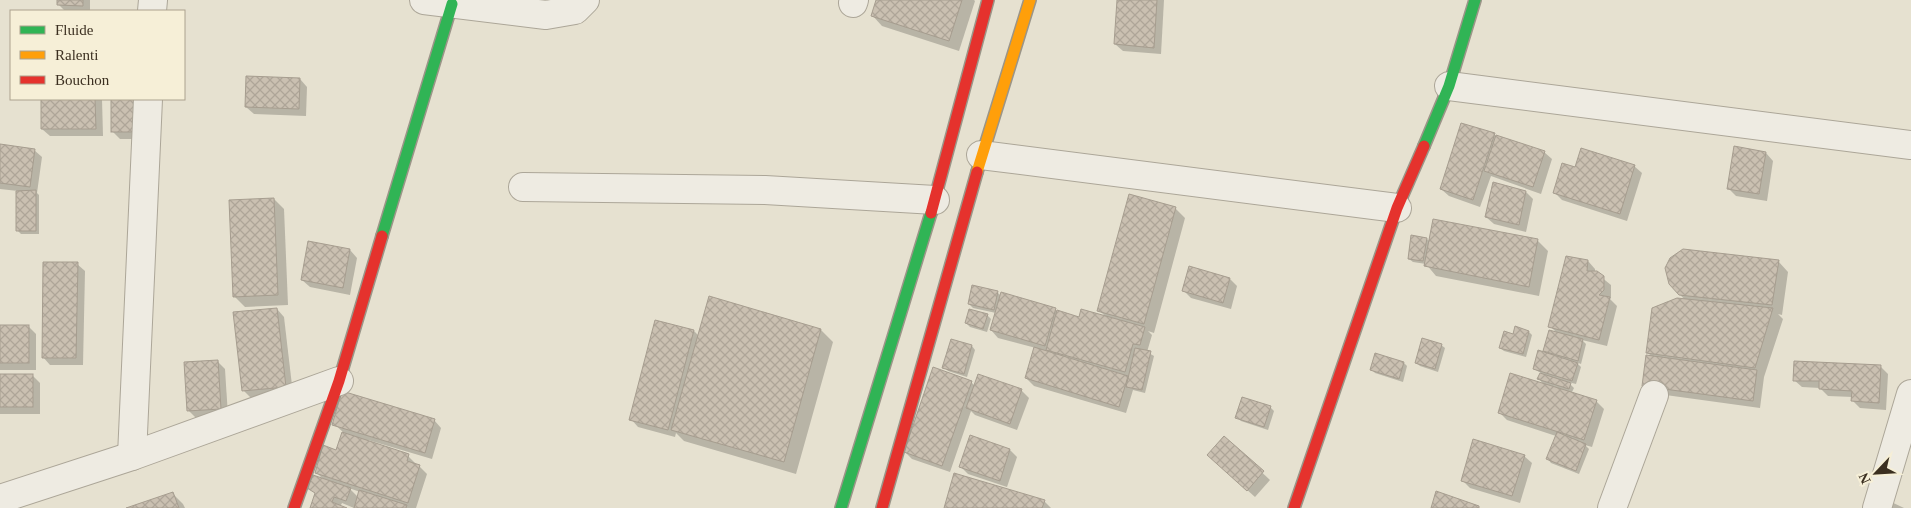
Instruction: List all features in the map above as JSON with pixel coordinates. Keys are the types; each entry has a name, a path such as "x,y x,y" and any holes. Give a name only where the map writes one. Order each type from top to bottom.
{"street":[{"path":"424,0 546,14 575,10 585,0"},
{"path":"841,508 936,200 988,0"},
{"path":"882,508 968,210 981,154 1030,0"},
{"path":"1294,508 1398,208 1449,86 1475,0"},
{"path":"294,508 339,381 452,4"},
{"path":"1449,86 1911,145"},
{"path":"132,456 148,100"},
{"path":"981,154 1398,208"},
{"path":"524,186 765,190 936,200"},
{"path":"0,499 132,456 339,381"},
{"path":"1877,508 1907,424 1911,394"},
{"path":"1612,508 1654,395"}],"building":[{"path":"57,0 83,0 83,6 57,5"},
{"path":"876,0 962,0 949,41 871,16"},
{"path":"1117,0 1157,0 1154,48 1114,44"},
{"path":"246,76 300,78 299,109 245,107"},
{"path":"41,100 95,100 96,129 41,129"},
{"path":"111,100 137,100 137,132 111,132"},
{"path":"1461,123 1495,133 1473,200 1440,189"},
{"path":"1496,135 1545,151 1533,187 1484,171"},
{"path":"0,144 35,149 30,187 0,183"},
{"path":"1734,146 1766,152 1759,194 1727,189"},
{"path":"1581,148 1635,165 1620,214 1553,193 1562,163 1575,167"},
{"path":"1493,182 1526,191 1519,225 1485,217"},
{"path":"36,190 36,231 16,231 16,191"},
{"path":"1129,194 1176,207 1144,324 1097,311"},
{"path":"274,198 278,295 233,297 229,200"},
{"path":"1433,219 1538,239 1529,287 1424,266"},
{"path":"1411,235 1427,238 1423,261 1408,259"},
{"path":"308,241 350,249 343,288 301,280"},
{"path":"1683,249 1779,260 1772,305 1679,295 1669,284 1665,268 1670,258"},
{"path":"1566,256 1588,260 1587,271 1597,271 1604,276 1604,290 1599,295 1610,297 1599,340 1548,327"},
{"path":"43,262 78,262 76,358 42,358"},
{"path":"1189,266 1230,278 1223,303 1182,291"},
{"path":"972,285 998,291 994,310 968,304"},
{"path":"1001,292 1056,308 1045,346 990,330"},
{"path":"709,296 821,329 784,462 671,430"},
{"path":"1677,298 1773,308 1755,368 1646,353 1652,308"},
{"path":"277,308 286,387 242,391 233,312"},
{"path":"969,309 988,314 983,329 965,323"},
{"path":"1081,309 1145,327 1140,345 1133,344 1125,372 1046,350 1057,310 1079,317"},
{"path":"655,320 694,330 668,430 629,420"},
{"path":"0,325 29,325 29,363 0,363"},
{"path":"1515,326 1529,331 1523,354 1499,348 1504,331 1513,334"},
{"path":"1549,330 1583,339 1578,361 1543,351"},
{"path":"1422,338 1442,344 1435,369 1415,363"},
{"path":"951,339 972,345 964,374 942,368"},
{"path":"1034,347 1128,376 1119,407 1025,378"},
{"path":"1135,348 1151,351 1142,390 1126,387"},
{"path":"1538,350 1578,363 1572,381 1533,369"},
{"path":"1375,353 1404,362 1399,379 1370,370"},
{"path":"1646,355 1757,370 1753,401 1642,386"},
{"path":"218,360 221,409 187,411 184,362"},
{"path":"1794,361 1881,365 1879,403 1851,401 1852,391 1819,389 1819,381 1793,381"},
{"path":"933,367 972,381 942,466 904,452"},
{"path":"1510,373 1597,400 1584,440 1498,413"},
{"path":"1540,373 1571,383 1569,389 1537,379"},
{"path":"0,374 33,374 33,407 0,407"},
{"path":"978,374 1022,389 1010,424 966,408"},
{"path":"342,391 435,419 425,453 332,425"},
{"path":"1242,397 1271,406 1264,427 1235,418"},
{"path":"342,432 409,454 407,461 420,465 408,503 315,473 323,445 336,450"},
{"path":"1557,432 1586,444 1576,471 1546,459"},
{"path":"970,435 1010,449 1000,481 959,467"},
{"path":"1224,436 1264,471 1247,491 1207,455"},
{"path":"1473,439 1525,455 1512,496 1461,481"},
{"path":"954,473 1045,500 1042,508 944,508"},
{"path":"313,475 351,488 346,501 334,497 332,502 347,508 310,508 315,493 307,488"},
{"path":"359,490 407,505 406,508 354,508"},
{"path":"1436,491 1479,506 1479,508 1431,508"},
{"path":"173,492 179,508 126,508"}],"traffic: fast":[{"path":"1424,146 1449,86 1475,0"},
{"path":"382,236 452,4"},
{"path":"841,508 931,213"}],"traffic: slow":[{"path":"977,172 1030,0"}],"traffic: jam":[{"path":"931,213 988,0"},
{"path":"1294,508 1397,208 1424,146"},
{"path":"882,508 977,172"},
{"path":"294,508 339,381 382,236"}]}
